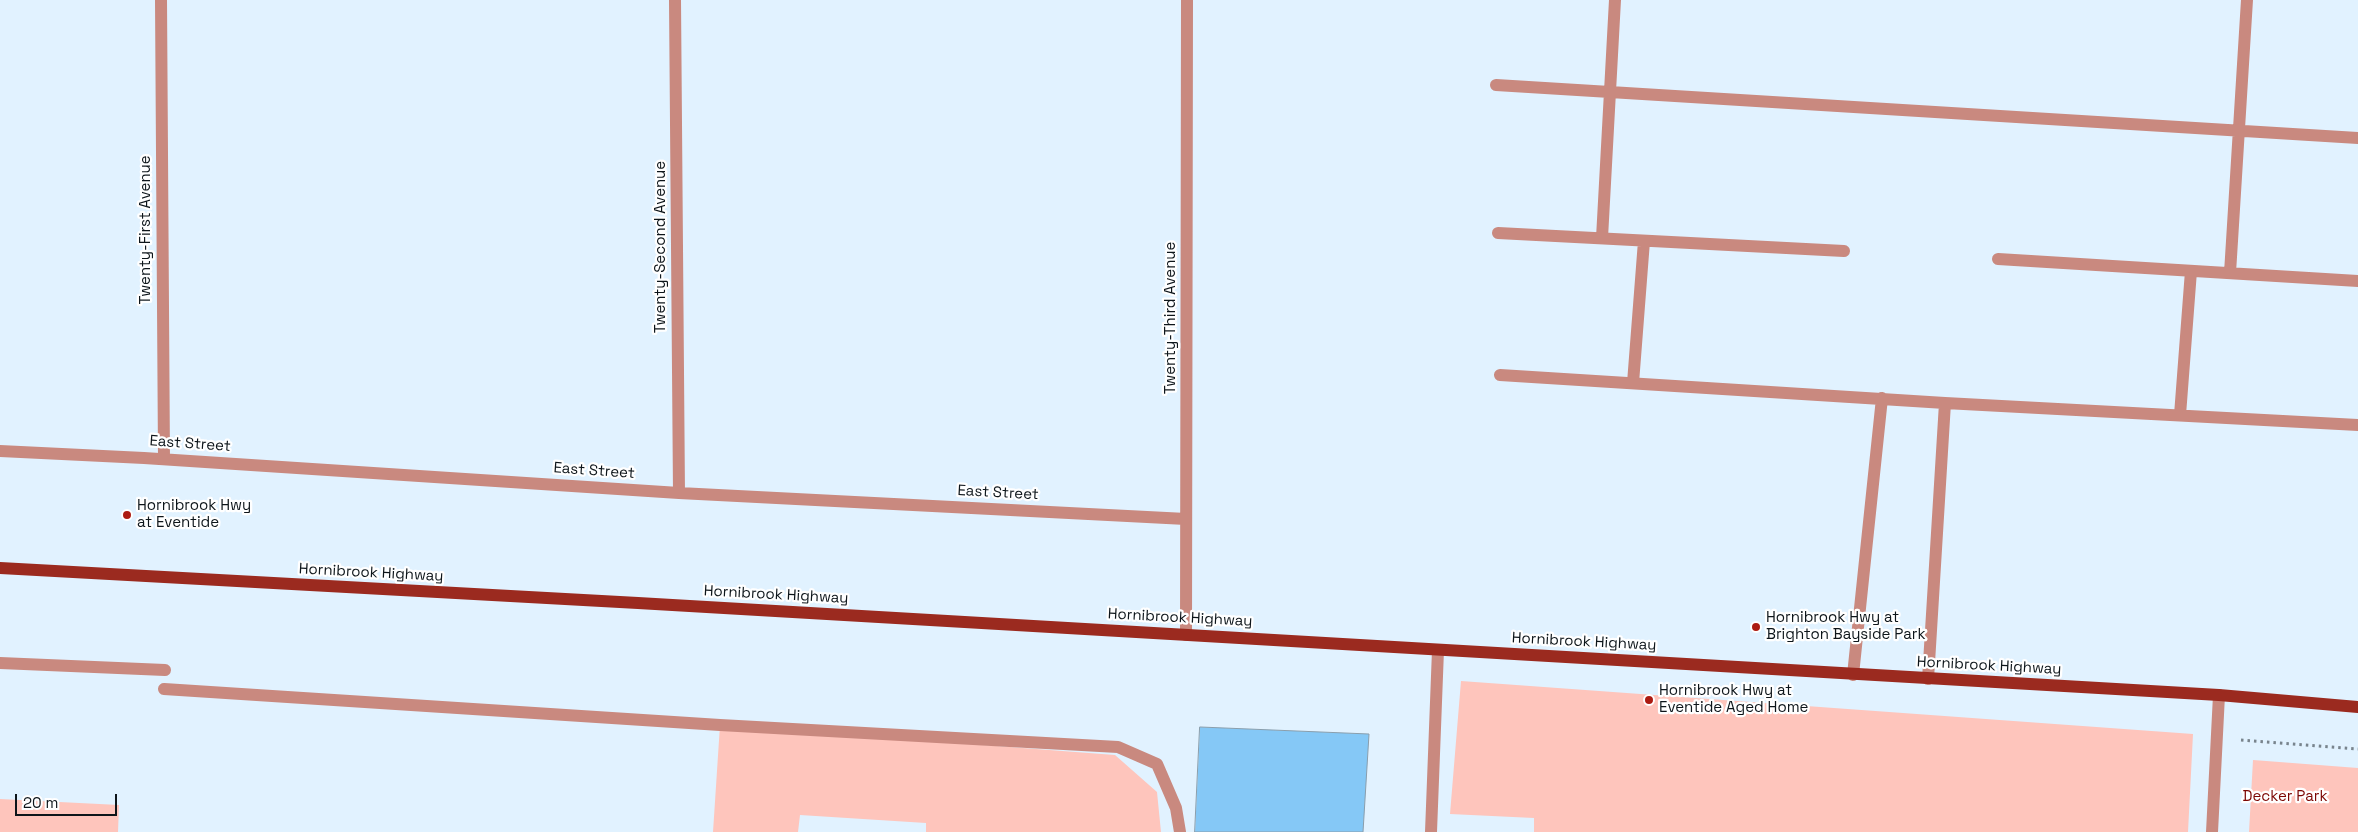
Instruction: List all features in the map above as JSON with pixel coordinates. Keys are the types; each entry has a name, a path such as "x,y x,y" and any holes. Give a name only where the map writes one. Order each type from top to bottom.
{"main road":[{"name":"Hornibrook Highway","path":"0,568 2219,695 2358,707"}],"street":[{"name":"Twenty-First Avenue","path":"161,0 164,459"},
{"name":"Twenty-Second Avenue","path":"675,0 679,493"},
{"name":"Twenty-Third Avenue","path":"1186,635 1187,0"},
{"path":"1602,238 1615,0"},
{"path":"2230,273 2247,0"},
{"path":"1496,85 2358,138"},
{"path":"1498,233 1844,251"},
{"path":"1633,383 1644,241"},
{"path":"1998,259 2358,281"},
{"path":"2180,415 2191,271"},
{"path":"1500,375 1945,403 2358,425"},
{"path":"1853,674 1882,398"},
{"path":"1928,679 1945,403"},
{"name":"East Street","path":"0,451 164,459 679,493 1186,519"},
{"path":"1431,832 1438,650"},
{"path":"0,663 165,670"},
{"path":"164,689 720,725 1118,747 1157,764 1176,808 1180,832"},
{"path":"2212,832 2219,695"}],"path":[{"path":"2240,740 2358,750"}],"green space":[{"path":"1461,681 2193,734 2188,832 1534,832 1534,818 1450,814"},
{"path":"720,725 1115,755 1157,792 1161,832 926,832 926,823 800,815 798,832 713,832"},
{"name":"Decker Park","path":"2253,760 2358,768 2358,832 2249,832"},
{"path":"0,799 119,805 118,832 0,832"}],"building":[{"path":"1200,727 1369,734 1363,832 1195,832"}],"place":[{"name":"Hornibrook Hwy at Eventide","path":"127,515"},
{"name":"Hornibrook Hwy at Brighton Bayside Park","path":"1756,627"},
{"name":"Hornibrook Hwy at Eventide Aged Home","path":"1649,700"}]}
